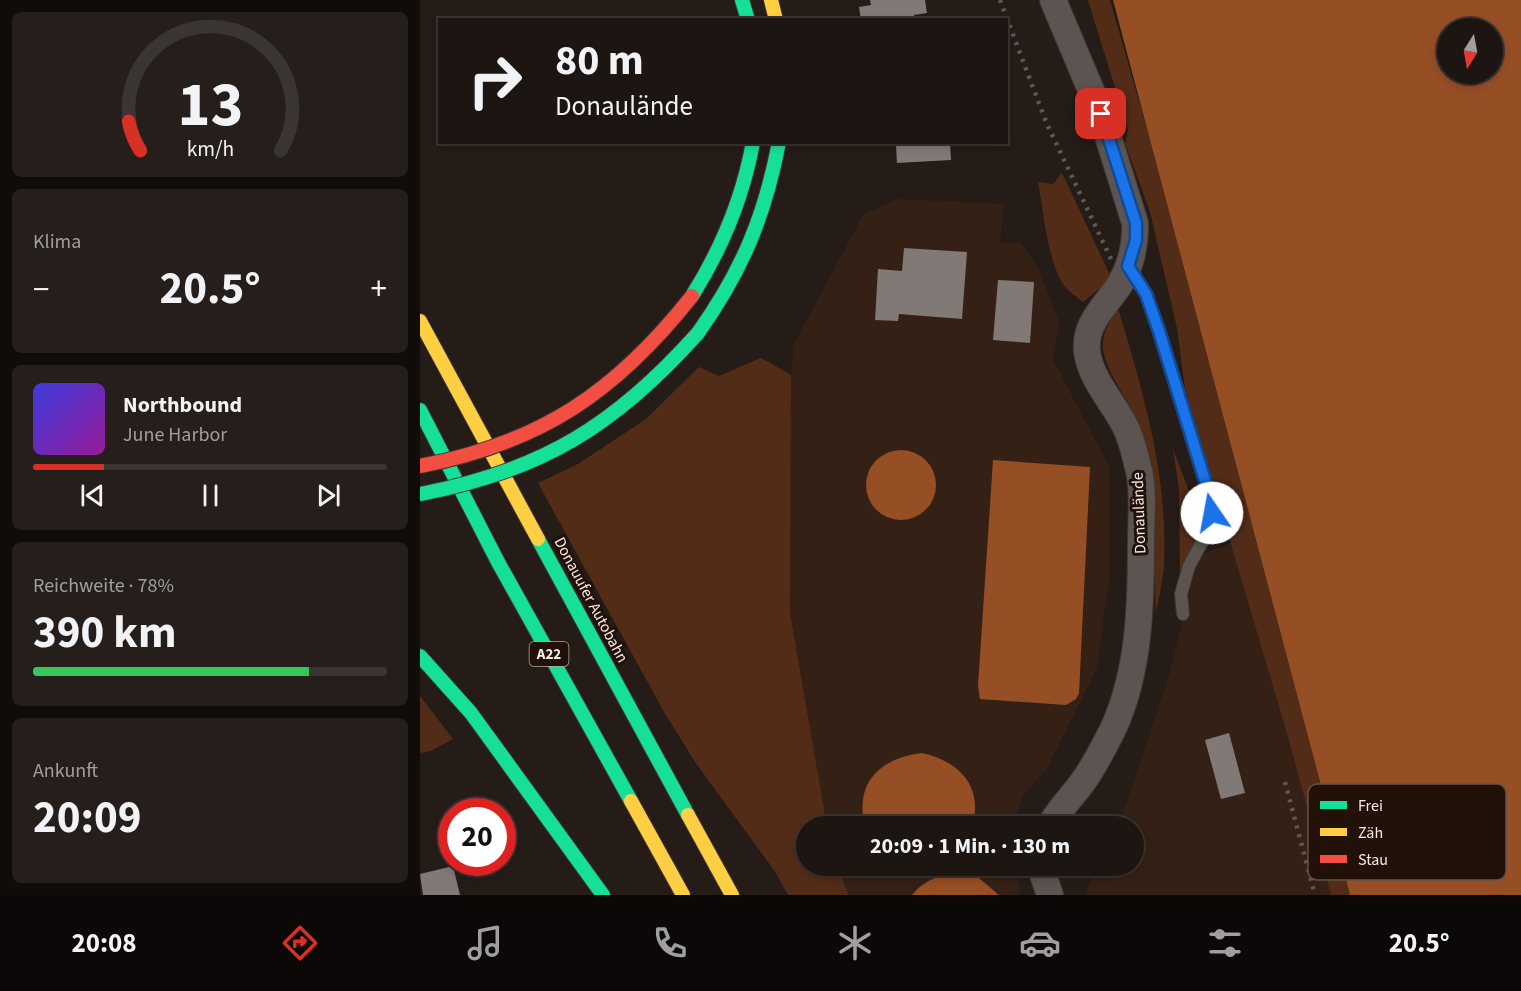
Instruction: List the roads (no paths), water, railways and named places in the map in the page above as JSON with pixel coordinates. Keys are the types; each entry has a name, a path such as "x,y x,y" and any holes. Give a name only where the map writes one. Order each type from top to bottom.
{"highway":[{"path":"742,0 747,18"},
{"path":"771,0 776,18"},
{"path":"420,466 455,460 519,440 578,407 611,383 652,346 692,296 722,246 735,214 752,144"},
{"path":"420,494 457,487 532,462 585,436 648,388 698,333 726,293 761,223 779,144"},
{"name":"Donauufer Autobahn","path":"420,321 732,895"},
{"name":"A22","path":"420,410 498,562 684,895"},
{"path":"420,656 471,713 603,895"}],"street":[{"name":"Donaulände","path":"1053,0 1101,114 1136,223 1136,240 1128,266 1121,282 1093,320 1087,351 1094,373 1125,426 1139,474 1141,588 1138,630 1131,667 1114,727 1084,781 1055,816"},
{"path":"1043,876 1050,895"}],"lane":[{"path":"1128,266 1146,294 1211,500 1214,522 1189,566 1181,594 1183,614"}],"railway":[{"path":"1000,0 1007,18"},
{"path":"1008,21 1046,122 1112,261"},
{"path":"1285,782 1308,869"},
{"path":"1311,880 1315,895"}]}
